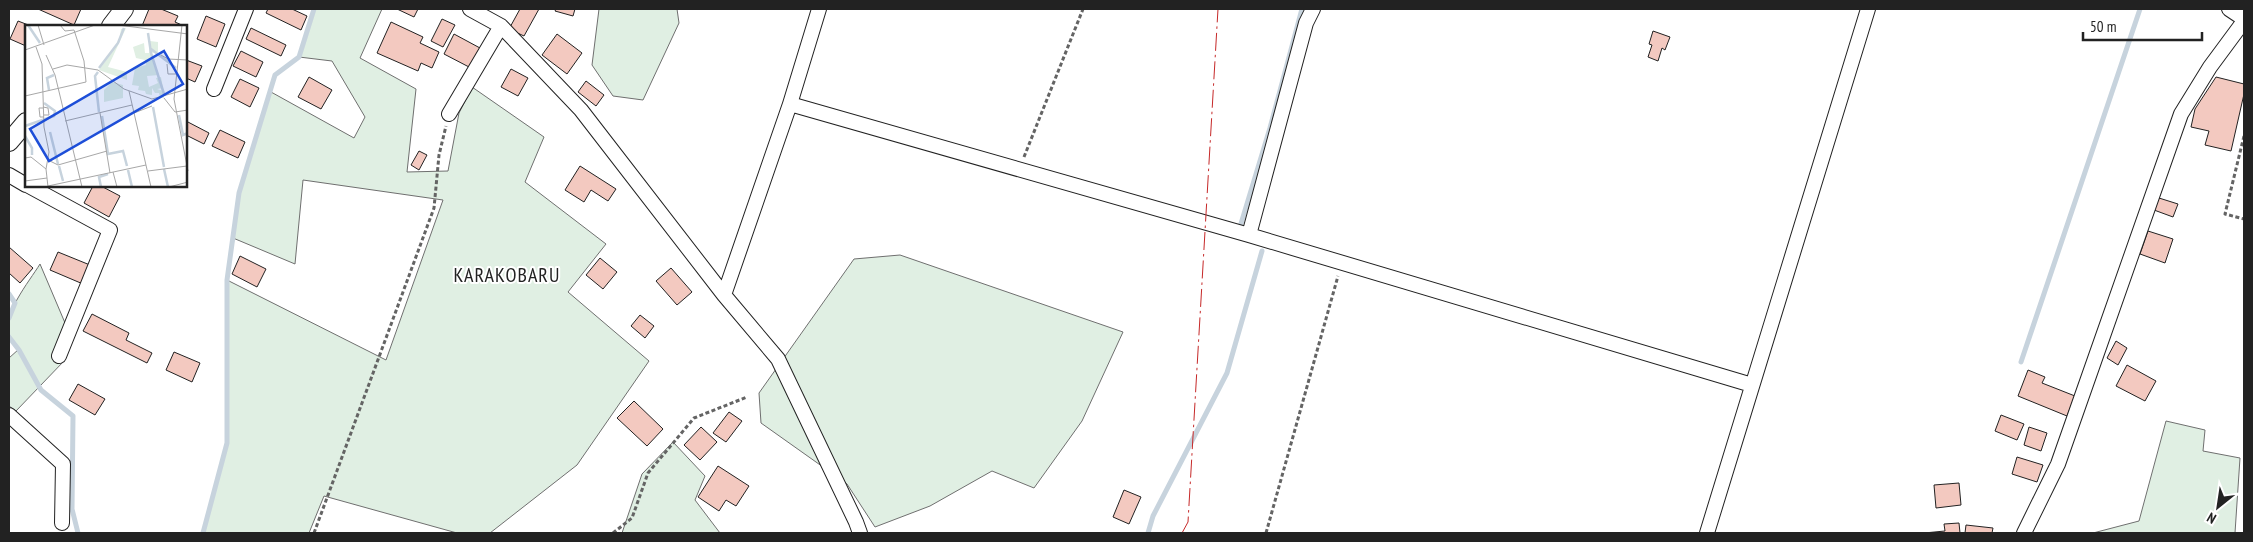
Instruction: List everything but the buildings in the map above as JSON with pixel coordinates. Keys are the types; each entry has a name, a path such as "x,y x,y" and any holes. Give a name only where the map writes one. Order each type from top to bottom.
{"street":[{"path":"112,25 124,9"},
{"path":"214,89 246,9"},
{"path":"470,9 500,26 581,110 724,295 778,359 860,533"},
{"path":"724,295 790,104 819,9"},
{"path":"1249,235 1306,23 1313,9"},
{"path":"1708,533 1868,9"},
{"path":"2024,533 2058,464 2180,114 2210,67 2244,20 2229,9"},
{"path":"449,114 500,26"},
{"path":"790,104 1342,262 1752,385"},
{"path":"9,142 25,123"},
{"path":"9,175 25,184"},
{"path":"32,188 110,230 59,356"},
{"path":"9,415 63,464 62,524"}],"path":[{"path":"1019,170 1083,9"},
{"path":"314,533 434,208 439,155 449,114"},
{"path":"2244,136 2225,214 2244,219"},
{"path":"1266,533 1342,262"},
{"path":"613,533 632,518 648,473 694,418 747,397"}],"green space":[{"path":"314,9 382,9 360,58 416,89 407,172 448,171 459,113 472,87 544,137 525,182 606,244 568,292 649,361 577,465 490,533 457,533 324,496 309,533 203,533 227,443 227,280 386,360 443,200 303,180 295,264 233,238 239,193 271,92 354,138 365,117 332,61 299,57"},
{"path":"599,9 677,9 679,23 643,100 613,96 592,65"},
{"path":"900,255 1123,332 1082,421 1034,488 992,471 930,506 875,527 847,484 761,423 759,393 854,259"},
{"path":"40,264 71,337 64,361 16,411 9,406 9,358 19,349 9,337 9,319 17,299"},
{"path":"2166,421 2205,430 2203,451 2240,458 2235,533 2093,533 2139,521"},
{"path":"673,442 705,476 695,500 720,533 622,533 642,474"}],"waterway":[{"path":"203,533 227,443 227,280 239,193 275,75 299,57 314,9"},
{"path":"1240,227 1270,128 1302,9"},
{"path":"2021,362 2140,9"},
{"path":"1148,533 1153,516 1227,373 1262,251"},
{"path":"9,294 15,303 9,318"},
{"path":"9,337 19,350 41,390 73,416 72,509 78,533"}],"power":[{"path":"1182,533 1188,522 1218,9"}],"district":[{"name":"KARAKOBARU","path":"507,275"}]}
